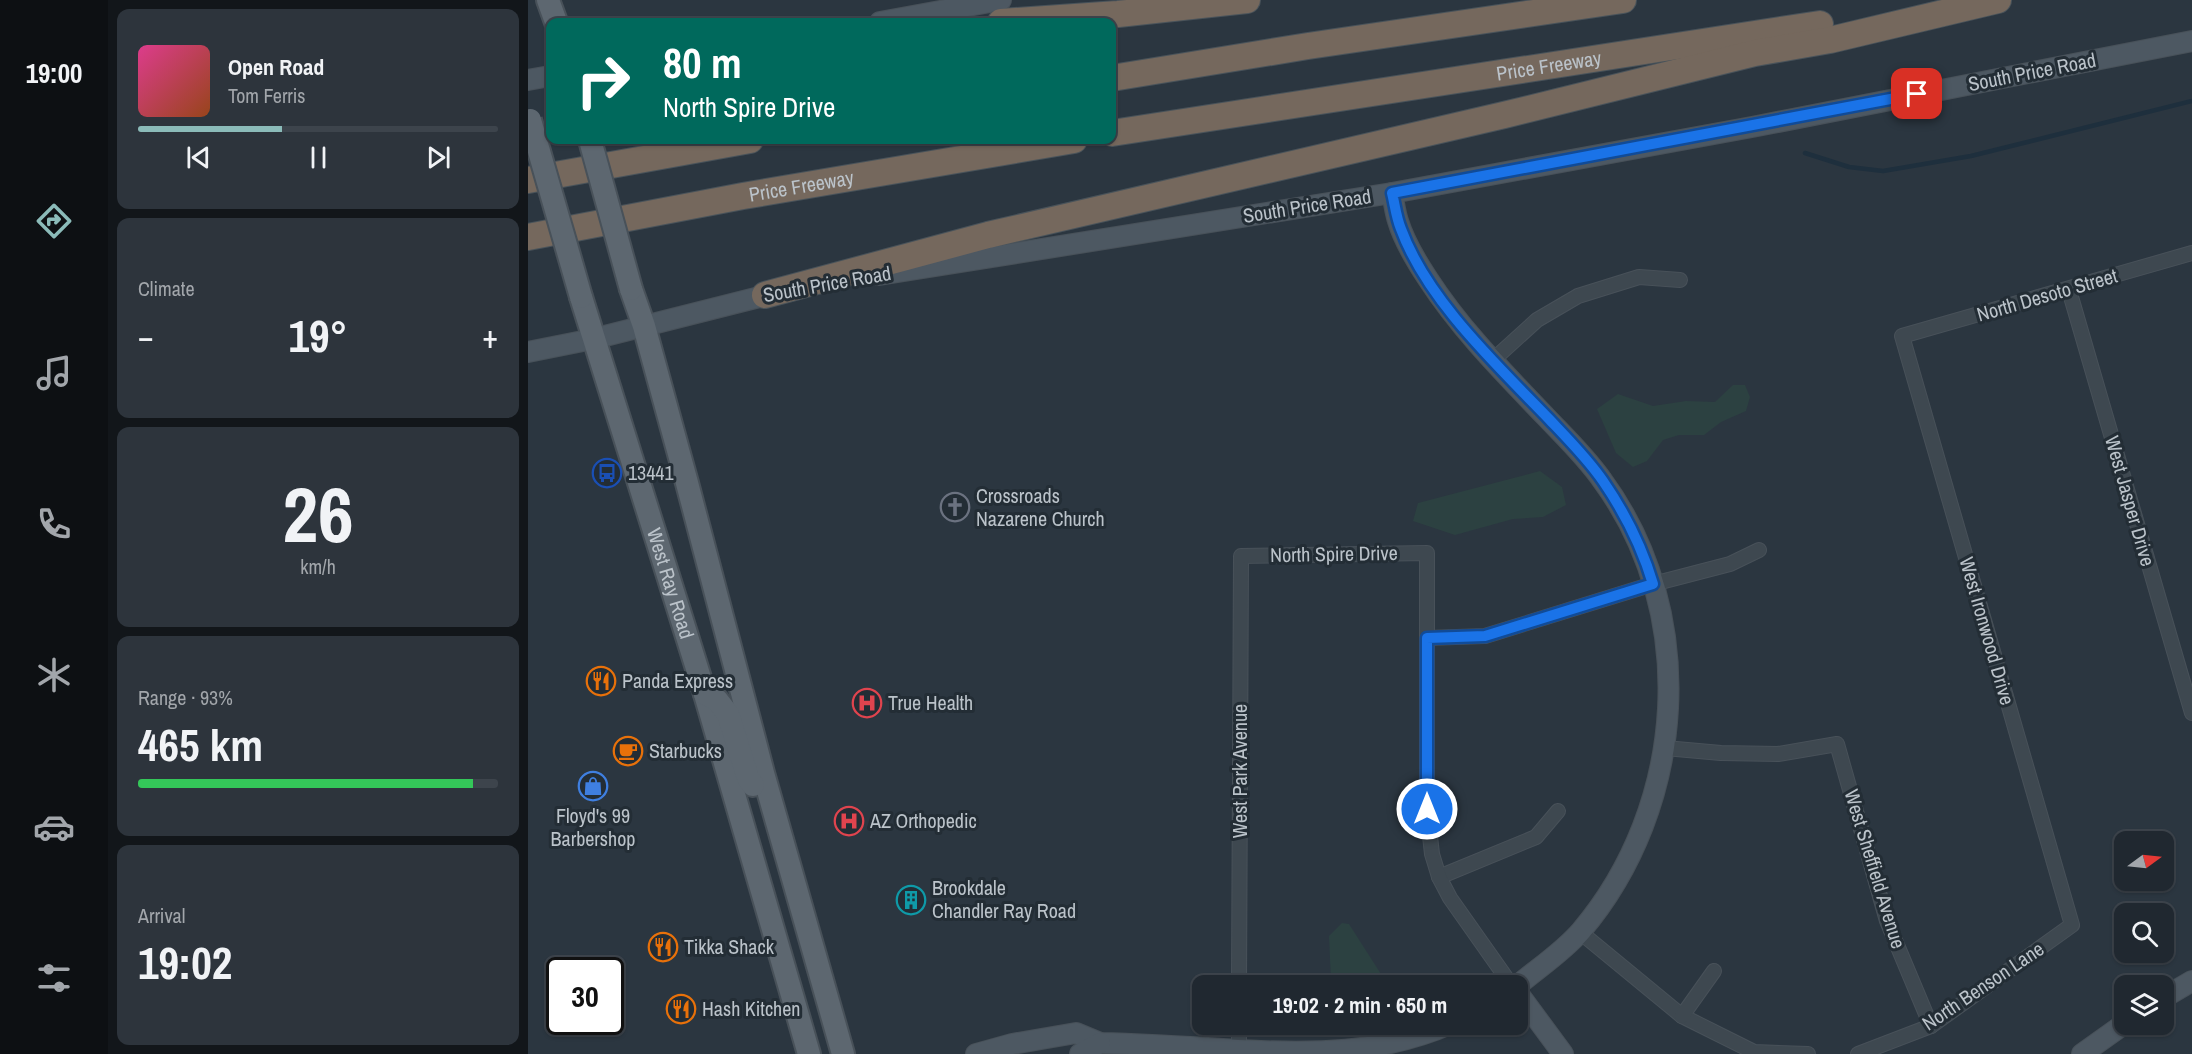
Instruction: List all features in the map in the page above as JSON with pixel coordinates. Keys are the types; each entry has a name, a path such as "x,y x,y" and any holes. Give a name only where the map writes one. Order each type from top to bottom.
{"highway":[{"path":"1059,18 1247,0"},
{"path":"1116,77 1308,46 1623,0"},
{"name":"Price Freeway","path":"1116,132 1987,0"},
{"path":"765,295 988,235 1504,115 1744,56 1830,40 1998,0"},
{"path":"528,180 728,144"},
{"name":"Price Freeway","path":"528,237 743,196 1050,144"}],"main road":[{"path":"548,0 555,18"},
{"path":"902,18 1001,0"},
{"name":"South Price Road","path":"528,352 593,339 765,295 992,256 1392,193 1752,127 2192,42"},
{"path":"528,80 546,77"},
{"name":"West Ray Road","path":"529,116 593,339 705,694 809,1054"},
{"name":"West Ray Road","path":"591,144 631,289 644,326 776,819 843,1054"},
{"path":"1392,193 1401,231 1421,269 1443,302 1603,481 1644,555 1664,626 1668,655 1669,695 1665,748 1660,775 1642,830 1614,884 1580,932 1528,975"},
{"path":"705,694 724,706 733,727 748,778 776,819"},
{"path":"2174,992 2192,981"},
{"path":"1528,1007 1563,1054"},
{"path":"2082,1054 2114,1031"},
{"path":"976,1054 1012,1044 1076,1034 1100,1043 1290,1053 1342,1052 1403,1041 1420,1035"},
{"path":"1080,1054 1100,1043"}],"street":[{"name":"North Desoto Street","path":"1902,336 2192,253"},
{"path":"1493,360 1536,320 1578,296 1639,277 1680,280"},
{"name":"West Jasper Drive","path":"2069,290 2192,713"},
{"name":"West Ironwood Drive","path":"1902,336 2072,925"},
{"path":"1507,975 1450,898 1439,877 1432,854 1427,809 1427,638 1485,636 1653,584 1730,564 1759,550"},
{"name":"North Spire Drive","path":"1241,556 1427,553 1427,638"},
{"name":"West Park Avenue","path":"1239,975 1241,556"},
{"name":"West Sheffield Avenue","path":"1665,748 1721,753 1778,754 1837,744 1887,921 1931,1026"},
{"path":"1439,877 1536,837 1558,812"},
{"name":"North Benson Lane","path":"1858,1054 1931,1026 2072,925"},
{"path":"1580,932 1682,1016 1754,1052 1808,1054"},
{"path":"1682,1016 1714,971"},
{"path":"1239,1035 1239,1050"}],"green space":[{"path":"1733,385 1745,385 1750,397 1746,411 1721,422 1704,435 1679,435 1663,440 1647,461 1633,467 1616,453 1597,409 1618,394 1653,406 1686,401 1715,402"},
{"path":"1540,471 1562,487 1566,505 1543,517 1513,519 1455,535 1413,521 1418,503"},
{"path":"1342,923 1349,924 1382,975 1331,975 1329,936"}],"waterway":[{"path":"1805,153 1849,167 1883,171 1971,156 2192,101"}],"place":[{"name":"13441","path":"607,473"},
{"name":"Crossroads Nazarene Church","path":"955,507"},
{"name":"Panda Express","path":"601,681"},
{"name":"True Health","path":"867,703"},
{"name":"Starbucks","path":"628,751"},
{"name":"Floyd's 99 Barbershop","path":"593,786"},
{"name":"AZ Orthopedic","path":"849,821"},
{"name":"Brookdale Chandler Ray Road","path":"911,900"},
{"name":"Tikka Shack","path":"663,947"},
{"name":"Hash Kitchen","path":"681,1009"}],"route":[{"path":"1427,809 1427,638 1485,636 1653,584 1644,555 1629,524 1603,481 1582,455 1466,331 1443,302 1406,242 1397,218 1392,193 1752,127 1917,94"}]}
